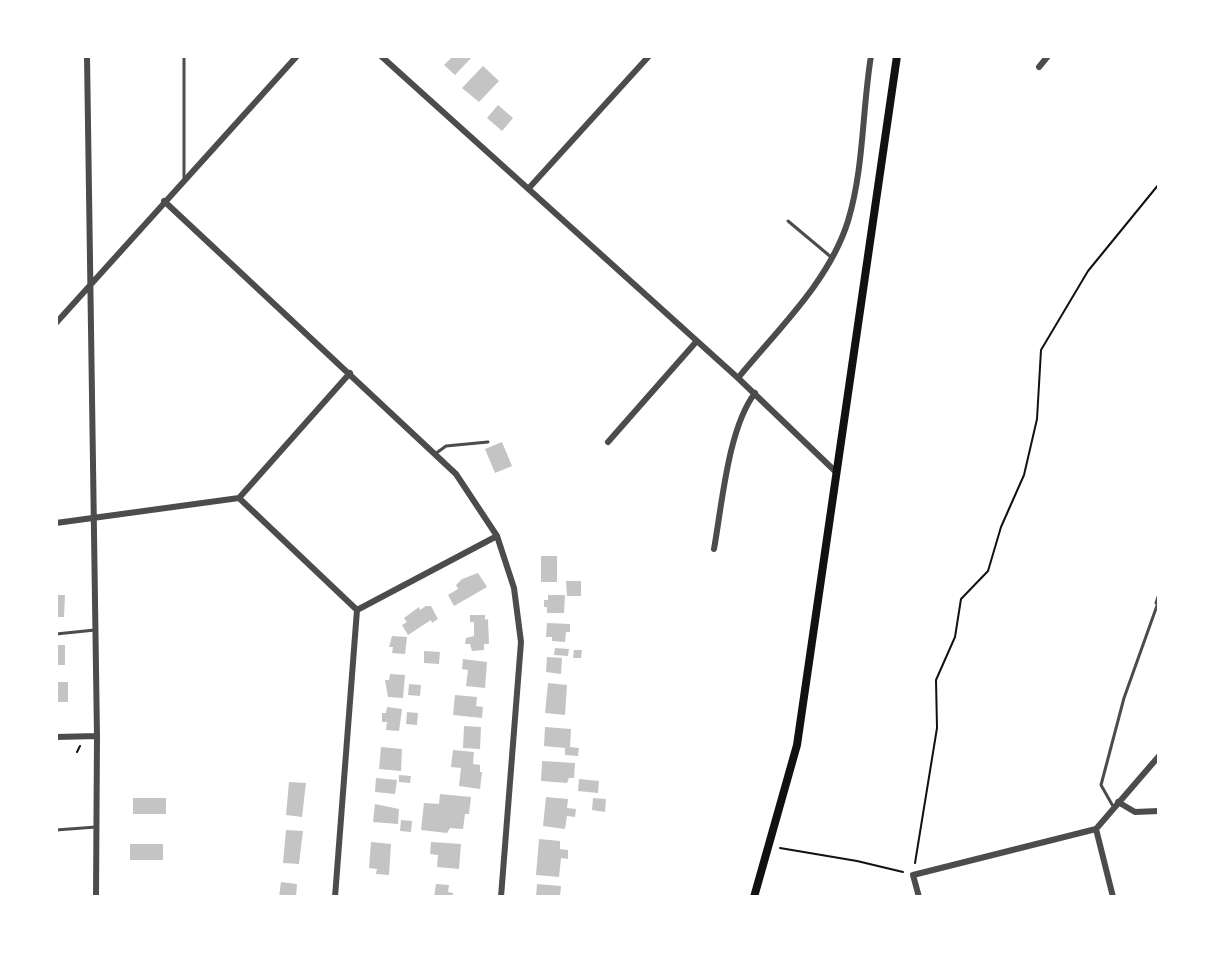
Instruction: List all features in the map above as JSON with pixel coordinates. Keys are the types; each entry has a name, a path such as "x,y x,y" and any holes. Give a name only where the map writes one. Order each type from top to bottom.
{"main road":[{"path":"754,897 797,745 897,56"}],"street":[{"path":"87,56 97,736 96,897"},
{"path":"56,323 297,56"},
{"path":"381,56 755,393 837,473"},
{"path":"529,188 649,56"},
{"path":"738,378 813,286 848,220 861,152 871,56"},
{"path":"1039,67 1048,56"},
{"path":"164,201 456,474 497,536 514,588 521,642 501,897"},
{"path":"608,442 696,342"},
{"path":"56,523 239,498 350,373"},
{"path":"714,549 738,424 755,393"},
{"path":"239,498 357,610"},
{"path":"357,610 497,536"},
{"path":"335,897 357,610"},
{"path":"56,737 97,736"},
{"path":"919,897 913,875 1096,829 1159,756"},
{"path":"1116,805 1135,812 1159,811"},
{"path":"1096,829 1113,897"}],"lane":[{"path":"184,56 184,180"},
{"path":"788,221 831,257"},
{"path":"435,454 446,446 488,442"},
{"path":"1116,805 1101,785 1124,698 1159,594"},
{"path":"56,634 95,630"},
{"path":"56,830 97,827"}],"path":[{"path":"769,846 857,861 913,875 937,728 936,680 955,637 961,599 988,571 1001,527 1024,475 1037,419 1041,350 1088,271 1159,184"},
{"path":"77,752 80,745"}],"building":[{"path":"453,56 473,56 455,75 444,65"},
{"path":"483,66 499,81 479,102 462,88"},
{"path":"498,105 513,118 502,131 487,118"},
{"path":"502,442 512,466 495,473 485,449"},
{"path":"541,556 557,556 557,582 541,582"},
{"path":"478,573 487,587 454,606 448,595 458,589 456,585 462,579"},
{"path":"566,581 581,581 581,596 567,596"},
{"path":"56,595 65,595 64,617 56,617"},
{"path":"548,595 565,595 564,613 547,613 544,600 548,600"},
{"path":"431,606 438,619 432,623 431,620 408,635 402,625 407,622 404,618 419,607 420,610"},
{"path":"470,615 485,615 485,620 488,619 489,644 484,644 484,650 472,651 470,644 465,644 466,638 474,636 474,622 470,622"},
{"path":"547,623 570,624 565,642 546,637"},
{"path":"392,636 407,637 405,654 392,653 393,647 389,647"},
{"path":"56,645 65,645 65,665 56,665"},
{"path":"555,648 569,649 568,656 554,655"},
{"path":"574,650 582,650 581,658 573,658"},
{"path":"424,651 440,652 439,664 424,663"},
{"path":"547,657 562,658 561,674 546,672"},
{"path":"463,659 487,662 485,688 466,686 468,670 462,669"},
{"path":"390,674 405,675 403,698 388,697 385,680 389,680"},
{"path":"56,682 68,682 68,702 56,702"},
{"path":"548,683 567,685 565,715 545,713"},
{"path":"409,684 421,685 420,696 408,695"},
{"path":"455,695 477,697 476,706 483,707 482,718 453,715"},
{"path":"387,707 402,709 399,731 386,730 387,722 382,722 382,713 386,713"},
{"path":"407,712 418,713 417,725 406,724"},
{"path":"464,726 481,727 480,749 463,748"},
{"path":"545,727 571,729 570,747 579,748 578,756 565,755 565,748 544,746"},
{"path":"381,747 402,749 401,771 379,769"},
{"path":"453,750 474,752 473,764 480,765 482,772 480,789 459,786 461,768 451,767"},
{"path":"542,761 575,763 574,778 569,778 567,783 541,781"},
{"path":"399,775 411,776 410,783 399,782"},
{"path":"376,778 397,780 395,794 375,792"},
{"path":"579,779 599,781 598,793 578,791"},
{"path":"289,782 306,783 302,817 286,815"},
{"path":"440,794 471,797 463,829 450,828 447,833 421,830 424,803 439,804"},
{"path":"546,797 568,799 567,808 576,809 575,817 567,816 565,829 543,826"},
{"path":"133,798 166,798 166,814 133,814"},
{"path":"593,798 606,799 605,812 592,810"},
{"path":"375,804 399,809 398,824 373,822"},
{"path":"401,820 412,821 411,832 400,831"},
{"path":"286,830 303,831 299,864 283,863"},
{"path":"539,839 560,841 560,849 568,850 568,859 561,858 559,877 536,875"},
{"path":"371,842 391,844 389,875 376,874 377,869 369,868"},
{"path":"431,842 461,844 459,869 437,867 438,855 430,854"},
{"path":"130,844 163,844 163,860 130,860"},
{"path":"281,882 297,884 296,897 279,897"},
{"path":"436,884 449,885 448,892 453,893 453,897 434,897"},
{"path":"537,884 561,886 560,897 536,897"}]}
